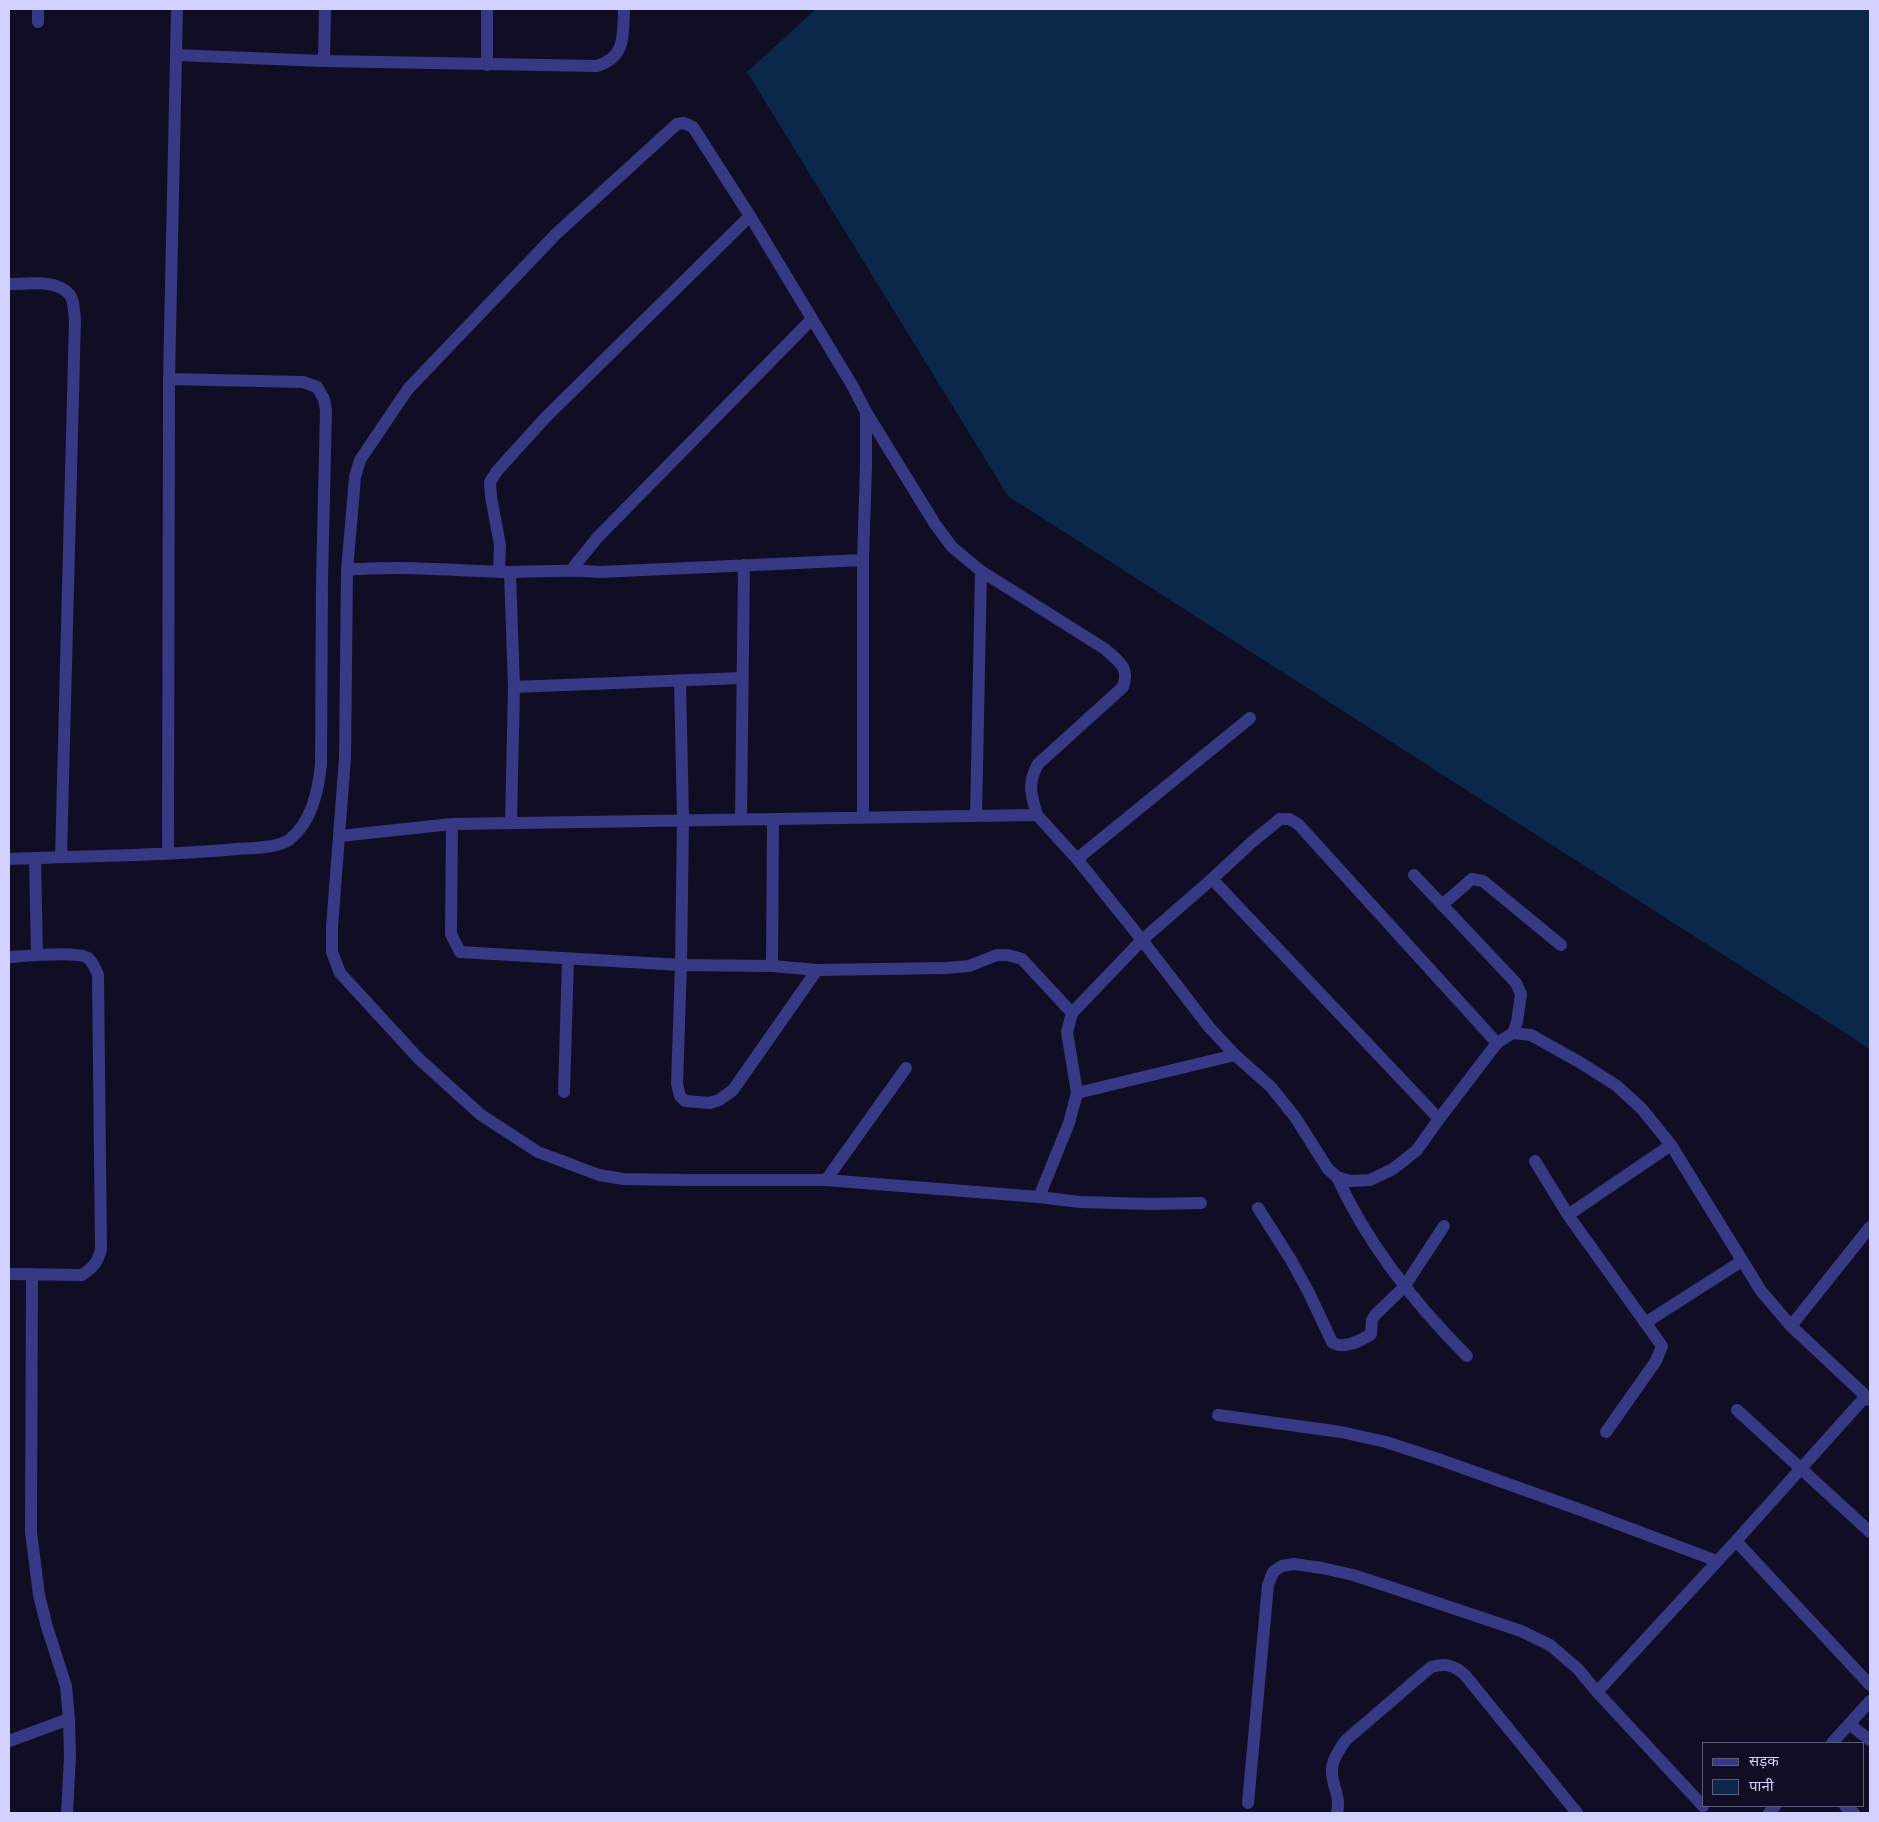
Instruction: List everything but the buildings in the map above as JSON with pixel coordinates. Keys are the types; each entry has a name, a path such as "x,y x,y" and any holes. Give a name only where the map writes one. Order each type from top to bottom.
{"street":[{"path":"168,854 169,379 177,9"},
{"path":"324,61 325,9"},
{"path":"487,9 487,65"},
{"path":"176,55 324,61 597,66 609,63 618,53 622,38 624,9"},
{"path":"1201,1203 1133,1204 1080,1202 826,1180 623,1179 599,1175 538,1152 481,1115 419,1059 340,972 332,952 332,927 346,758 347,570 354,490 360,460 408,389 556,234 678,124 684,123 693,127 750,216 935,524 952,547 980,571 1105,649 1122,664 1126,672 1126,680 1123,687 1038,764 1031,776 1030,792 1037,815 1077,860 1186,998 1235,1055 1271,1088 1295,1117 1328,1169 1337,1177 1351,1207 1366,1232 1404,1287 1434,1323 1466,1356"},
{"path":"511,823 514,687 505,572 490,482 497,470 545,418 750,216"},
{"path":"9,284 46,284 62,288 72,300 75,320 61,857"},
{"path":"572,569 597,538 812,319"},
{"path":"9,859 168,854 270,846 287,841 302,829 318,788 321,765 322,581 326,410 324,399 317,387 303,382 169,379"},
{"path":"863,818 863,560 866,412"},
{"path":"347,570 380,567 505,572 572,569 599,572 863,560"},
{"path":"741,819 741,678 744,565"},
{"path":"976,816 980,571"},
{"path":"514,687 741,678"},
{"path":"680,681 683,820 678,1090 680,1096 685,1101 710,1103 719,1100 733,1090 817,970"},
{"path":"1077,860 1250,718"},
{"path":"340,836 452,824 1037,815"},
{"path":"772,966 773,819"},
{"path":"1039,1197 1069,1124 1077,1093 1066,1032 1072,1013 1142,940 1280,819 1289,819 1298,824 1497,1043"},
{"path":"452,824 451,934 460,952 681,965 772,966 817,970 946,968 969,966 997,956 1008,955 1022,959 1072,1013"},
{"path":"35,858 37,955"},
{"path":"1337,1177 1350,1181 1370,1180 1393,1170 1417,1150 1497,1043 1513,1033 1518,1022 1521,994 1516,983 1414,875"},
{"path":"1212,879 1440,1119"},
{"path":"1442,905 1472,879 1478,879 1483,881 1561,945"},
{"path":"9,957 76,955 88,958 98,975 101,1249 98,1261 90,1270 82,1275 9,1274"},
{"path":"564,1092 568,959"},
{"path":"1513,1033 1531,1035 1581,1063 1617,1086 1642,1109 1671,1145 1761,1291 1791,1326 1868,1398 1801,1467 1736,1541 1597,1692"},
{"path":"1077,1093 1235,1055"},
{"path":"826,1180 906,1068"},
{"path":"1568,1214 1671,1145"},
{"path":"1535,1161 1568,1214 1662,1346 1660,1354 1606,1432"},
{"path":"1258,1208 1291,1260 1332,1342 1343,1346 1369,1336 1372,1331 1371,1324 1375,1315 1404,1287 1444,1226"},
{"path":"1791,1326 1870,1227"},
{"path":"1645,1323 1742,1261"},
{"path":"32,1274 31,1532 39,1595 66,1686 69,1719 68,1813"},
{"path":"1737,1410 1870,1532"},
{"path":"1218,1415 1341,1432 1386,1442 1572,1507 1717,1561"},
{"path":"1736,1541 1870,1685"},
{"path":"1248,1802 1268,1585 1273,1572 1282,1566 1294,1564 1353,1575 1521,1631 1550,1645 1578,1668 1597,1692 1702,1805"},
{"path":"1337,1813 1339,1803 1332,1773 1338,1750 1346,1740 1431,1667 1444,1664 1456,1667 1465,1675 1577,1813"},
{"path":"1833,1742 1870,1701"},
{"path":"9,1741 69,1719"},
{"path":"1849,1724 1870,1740"}],"water":[{"path":"816,9 1870,9 1870,1049 1008,496 747,72"}]}
